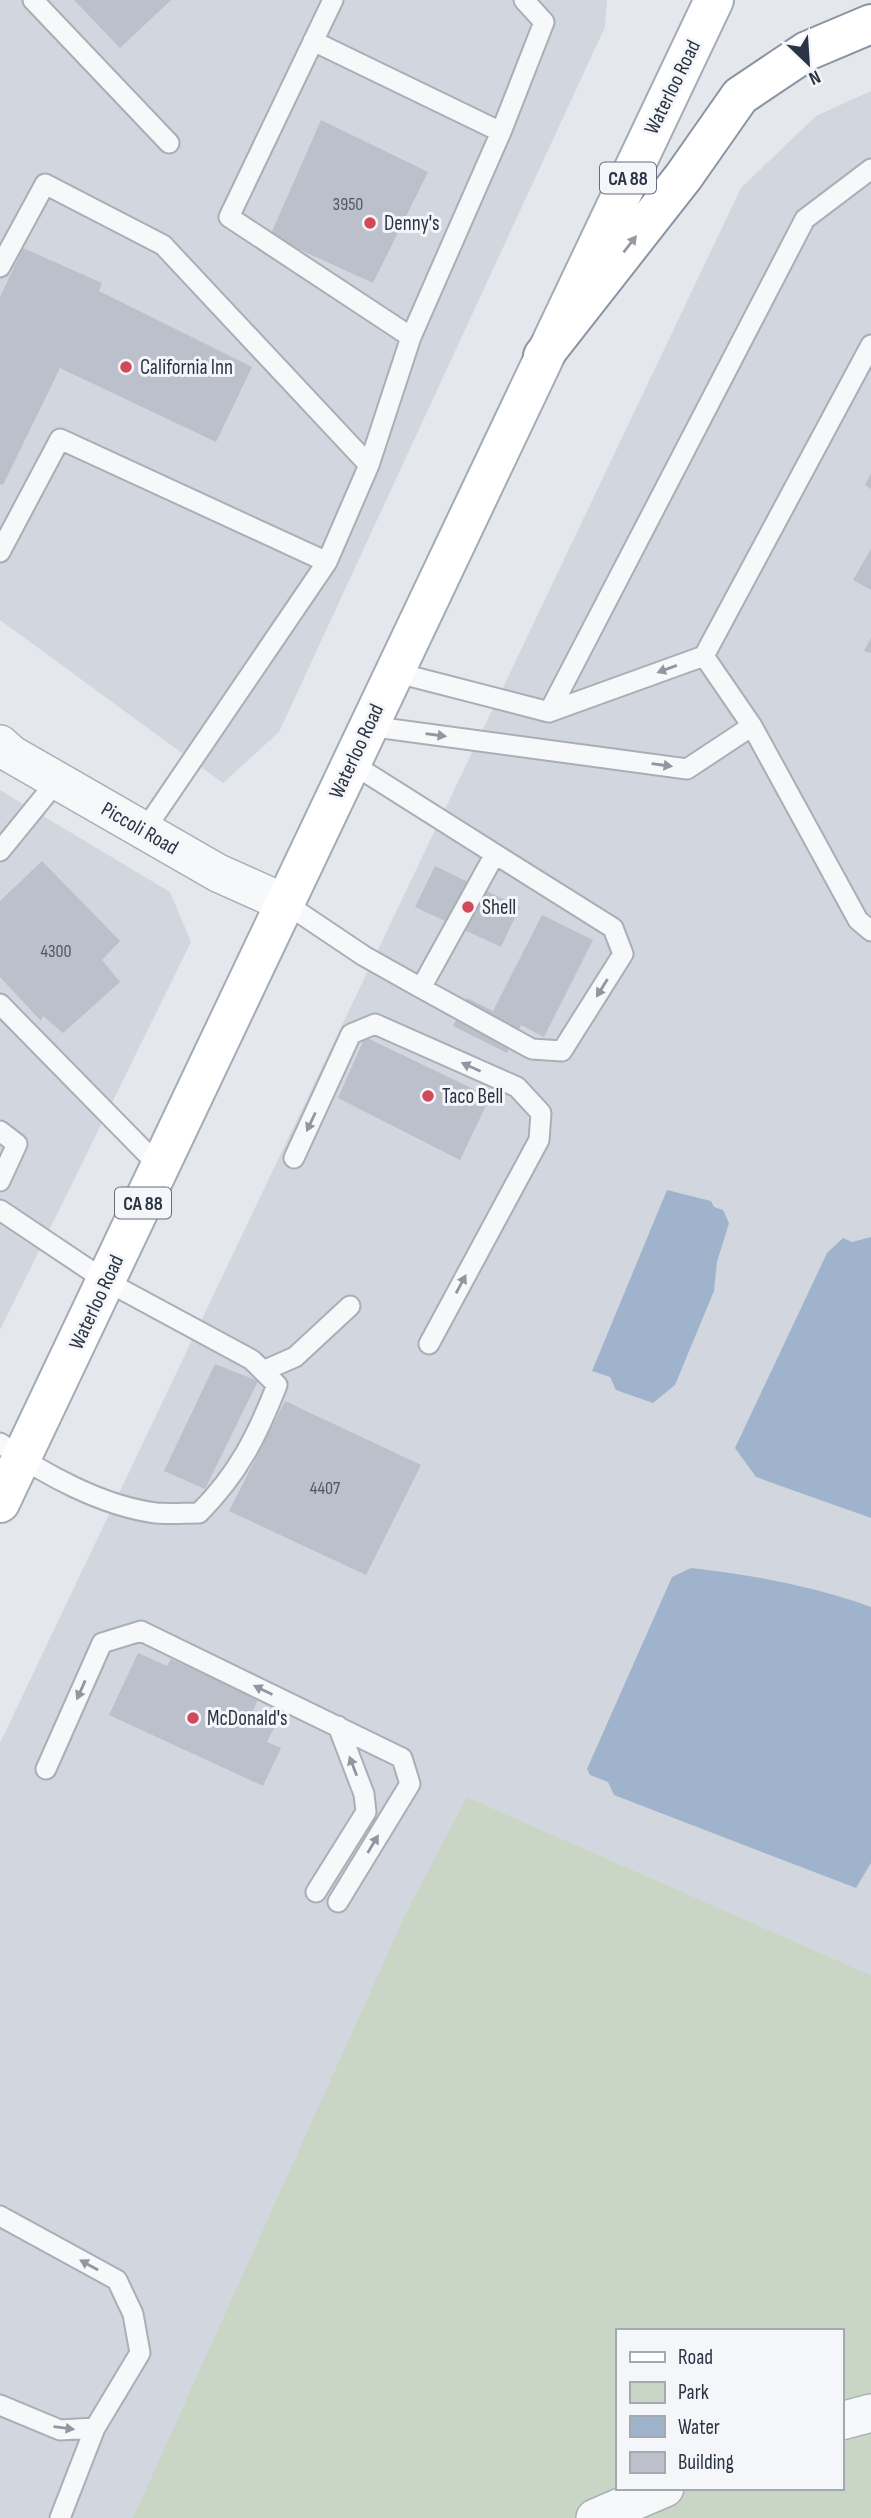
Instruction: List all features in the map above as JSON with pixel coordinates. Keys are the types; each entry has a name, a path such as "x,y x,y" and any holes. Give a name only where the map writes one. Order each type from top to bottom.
{"main road":[{"name":"Waterloo Road","path":"0,1503 11,1450 106,1281 714,0"},
{"path":"543,356 684,176 740,96 807,51 871,24"}],"street":[{"name":"Piccoli Road","path":"0,744 11,754 218,873 285,903"},
{"path":"843,2420 871,2413"},
{"path":"596,2518 659,2490"}],"lane":[{"path":"33,0 169,143"},
{"path":"333,0 229,217 411,337"},
{"path":"145,831 327,562 369,465 411,337 544,23 524,0"},
{"path":"313,41 500,132"},
{"path":"549,712 805,219 871,169"},
{"path":"0,267 45,184 163,245 369,465"},
{"path":"394,672 549,712 704,656 871,345"},
{"path":"2,544 60,439 327,562"},
{"path":"704,656 752,726 858,920 871,931"},
{"path":"369,726 687,769 752,726"},
{"path":"285,903 364,956 533,1049 562,1051 623,954 613,928 351,763"},
{"path":"0,851 57,781"},
{"path":"421,988 495,854"},
{"path":"0,1003 160,1167"},
{"path":"294,1157 351,1034 375,1024 517,1087 541,1113 540,1140 429,1344"},
{"path":"0,1131 17,1144 0,1181"},
{"path":"0,1210 106,1281 243,1355 277,1385 262,1423 226,1486 199,1513 155,1513 97,1497 11,1450"},
{"path":"263,1371 295,1357 350,1306"},
{"path":"46,1769 102,1643 141,1631 402,1758 410,1784 338,1902"},
{"path":"316,1892 366,1812 364,1794 338,1726"},
{"path":"0,2216 117,2280 133,2314 140,2353 95,2428 60,2518"},
{"path":"0,2405 61,2430 95,2428"}],"shaded area":[{"path":"0,0 607,0 605,27 279,732 223,783 0,620"},
{"path":"871,91 871,1975 467,1797 134,2518 0,2518 0,1743 741,188 816,116"},
{"path":"0,790 170,892 191,942 0,1330"}],"green space":[{"path":"467,1797 871,1975 871,2518 133,2518 406,1913"}],"water":[{"path":"667,1190 711,1201 714,1207 723,1210 729,1223 717,1262 714,1291 675,1385 653,1403 616,1390 610,1377 592,1371"},
{"path":"871,1237 871,1518 756,1477 735,1448 827,1253 843,1238 852,1242"},
{"path":"691,1568 782,1582 871,1607 871,1863 856,1888 614,1795 608,1782 590,1775 587,1769 672,1577"}],"building":[{"path":"74,0 171,0 120,48"},
{"path":"321,120 428,172 373,283 270,236"},
{"name":"California Inn","path":"23,248 102,283 99,291 252,367 216,442 60,368 3,485 0,484 0,297"},
{"path":"871,473 871,489 865,485"},
{"path":"871,549 871,590 853,580"},
{"path":"871,638 871,653 864,651"},
{"path":"42,861 120,941 102,960 120,982 63,1033 43,1016 41,1021 0,977 0,901"},
{"name":"Shell","path":"435,866 520,907 501,947 415,907"},
{"path":"542,915 593,940 544,1037 521,1025 507,1053 453,1026 467,998 493,1011"},
{"path":"365,1037 490,1097 460,1160 338,1098"},
{"path":"215,1364 258,1381 205,1489 164,1471"},
{"path":"285,1401 421,1465 366,1575 229,1511"},
{"name":"McDonald's","path":"138,1653 167,1666 171,1659 258,1699 253,1711 277,1722 267,1742 281,1748 263,1786 109,1715"}],"place":[{"name":"Denny's","path":"370,223"},
{"name":"California Inn","path":"126,367"},
{"name":"Shell","path":"468,907"},
{"name":"Taco Bell","path":"428,1096"},
{"name":"McDonald's","path":"193,1718"}]}
